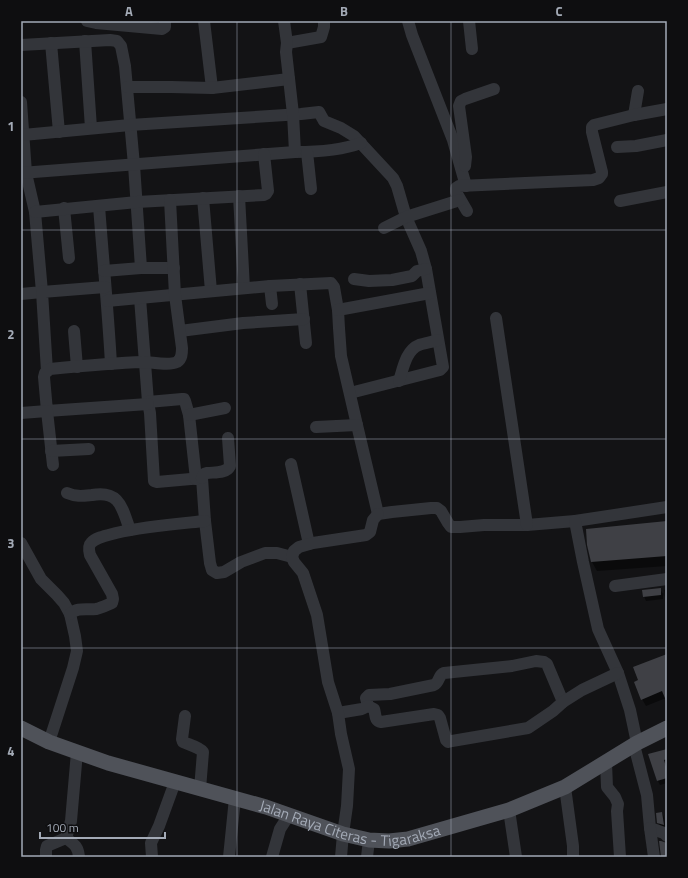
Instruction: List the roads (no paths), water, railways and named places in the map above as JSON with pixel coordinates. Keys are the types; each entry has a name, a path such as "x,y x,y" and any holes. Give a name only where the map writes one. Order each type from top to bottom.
{"main road":[{"name":"Jalan Raya Citeras - Tigaraksa","path":"21,728 49,742 108,762 200,789 266,806 343,834 369,840 389,841 408,839 509,810 565,787 636,744 667,728"}],"street":[{"path":"87,21 162,29 165,27 165,21"},
{"path":"204,21 212,88"},
{"path":"284,21 295,152"},
{"path":"287,43 321,37 324,21"},
{"path":"408,21 412,35 453,140 466,186"},
{"path":"469,21 472,50"},
{"path":"21,45 114,40 121,46 127,87 141,268"},
{"path":"85,41 91,128"},
{"path":"51,43 59,132"},
{"path":"127,87 212,88 289,79"},
{"path":"462,170 465,167 466,162 459,106 461,101 465,99 494,89"},
{"path":"634,115 638,91"},
{"path":"21,102 23,173 35,212 47,371 44,377 53,465"},
{"path":"467,211 456,192 456,188 459,186 593,180 601,176 602,172 592,127 594,125 634,115 667,109"},
{"path":"23,135 91,128 319,112 324,121 354,136 393,178 397,186 406,217 421,251 426,269 443,367 440,370 350,393"},
{"path":"617,148 667,140"},
{"path":"23,173 264,154 337,150 361,143"},
{"path":"307,152 312,189"},
{"path":"35,212 137,202 264,195 267,192 268,180 264,154"},
{"path":"620,201 667,192"},
{"path":"239,196 244,288"},
{"path":"203,198 211,291"},
{"path":"47,371 50,369 111,364 145,362 165,363 176,362 180,359 182,348 175,295 170,200"},
{"path":"384,228 406,217 460,200"},
{"path":"99,206 111,364"},
{"path":"64,208 69,258"},
{"path":"104,271 141,268 174,268"},
{"path":"354,279 369,281 392,280 412,276 417,271 426,269"},
{"path":"107,301 300,284 331,284 334,286 338,310 341,356 378,514"},
{"path":"300,284 306,343"},
{"path":"270,286 272,304"},
{"path":"21,294 105,287"},
{"path":"338,310 430,293"},
{"path":"140,298 148,403 150,412 154,481 199,478 207,473 225,471 229,469 228,438"},
{"path":"180,331 243,323 304,318"},
{"path":"496,318 527,525"},
{"path":"74,331 77,367"},
{"path":"399,381 405,362 413,348 418,345 438,340"},
{"path":"21,413 184,399 189,415 212,570 217,573 224,572 241,562 265,553 277,553 292,557"},
{"path":"189,415 225,408"},
{"path":"316,427 357,425"},
{"path":"51,451 89,449"},
{"path":"291,464 309,544"},
{"path":"67,493 78,497 100,493 117,499 123,510 130,530"},
{"path":"341,857 347,806 349,769 338,714 328,682 317,615 303,573 292,557 294,551 299,547 309,544 366,535 370,532 373,520 378,514 392,512 437,508 451,527 460,527 484,525 527,525 575,521 667,507"},
{"path":"70,614 73,611 80,609 97,609 112,603 112,594 90,555 89,545 92,542 102,537 130,530 160,525 205,521"},
{"path":"575,521 598,629 618,673 630,710 647,795 654,857"},
{"path":"21,543 41,579 57,595 70,614 75,636 77,651 73,668 49,742"},
{"path":"615,586 667,579"},
{"path":"368,706 366,698 368,695 390,694 434,685 444,673 512,666 536,661 547,664 563,702"},
{"path":"338,714 368,706 374,709 376,720 378,722 434,714 438,715 445,738 448,742 450,742 528,728 582,690 618,673"},
{"path":"184,716 182,741 199,748 203,752 200,789"},
{"path":"66,838 71,821 78,752"},
{"path":"606,763 607,787 615,797 618,804 617,811 620,857"},
{"path":"152,857 151,843 159,826 175,782"},
{"path":"565,787 573,857"},
{"path":"230,857 235,798"},
{"path":"509,810 516,857"},
{"path":"272,857 280,829 289,815"},
{"path":"650,828 664,833 667,836"},
{"path":"46,857 47,846 66,838"},
{"path":"66,838 76,846 79,857"},
{"path":"367,857 369,840"}]}
